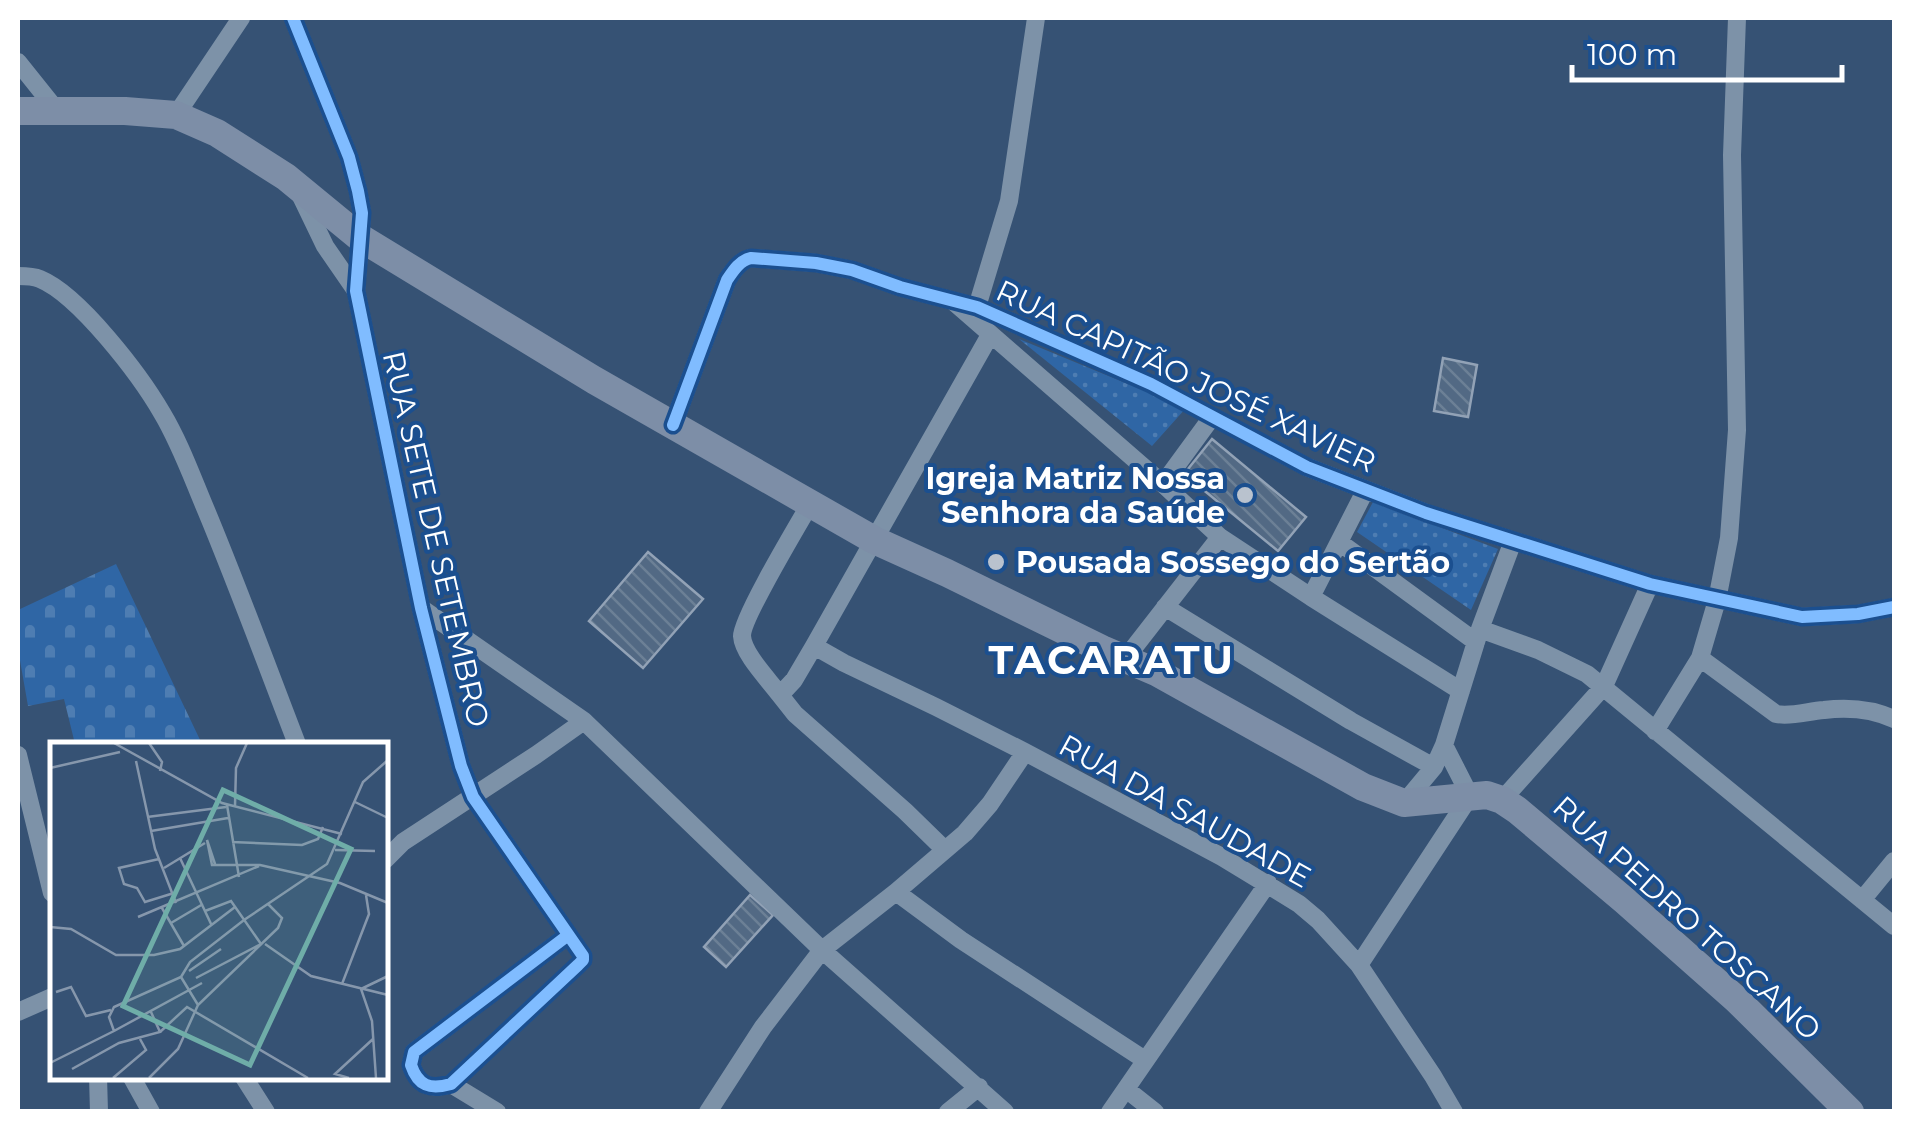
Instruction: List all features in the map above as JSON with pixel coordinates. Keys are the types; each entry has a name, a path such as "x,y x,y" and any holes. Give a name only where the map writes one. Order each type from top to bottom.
{"main road":[{"path":"18,111 176,115 216,133 286,178 359,237 594,380 874,540 1174,682 1332,771 1404,803 1487,795 1502,800"},
{"name":"RUA PEDRO TOSCANO","path":"1502,800 1737,1000 1850,1112"}],"street":[{"path":"176,115 241,18"},
{"path":"293,18 348,156 362,213 356,291"},
{"path":"977,307 1009,200 1036,18"},
{"path":"1655,732 1700,658 1729,538 1736,430 1732,155 1737,18"},
{"path":"18,62 58,112"},
{"path":"298,190 325,246 356,291"},
{"name":"RUA CAPITÃO JOSÉ XAVIER","path":"673,425 727,280 746,259 783,259 852,270 977,307 1151,384 1306,467 1426,513 1650,584 1802,616 1858,614 1894,607"},
{"path":"18,276 36,277 54,287 85,314 134,372 161,412 226,558 296,742"},
{"name":"RUA SETE DE SETEMBRO","path":"356,291 421,608 461,766 473,797 571,940"},
{"path":"954,302 1220,537 1462,691"},
{"path":"780,695 814,646 990,335"},
{"path":"1163,484 1212,417"},
{"path":"1311,597 1365,490"},
{"path":"810,504 742,632 746,649 795,714 945,850"},
{"path":"1125,659 1220,537"},
{"path":"1404,803 1434,767 1444,745 1478,635 1513,541"},
{"path":"1340,542 1478,635 1566,662 1604,686 1894,926"},
{"path":"1502,800 1604,686 1650,584"},
{"path":"1166,607 1352,722 1434,767"},
{"name":"RUA SETE DE SETEMBRO","path":"421,608 584,720 822,950 1005,1112"},
{"name":"RUA DA SAUDADE","path":"814,646 1025,752 1268,883 1318,920 1359,964 1454,1112"},
{"path":"1700,658 1776,714 1865,710 1894,718"},
{"path":"388,849 473,797 584,720"},
{"path":"1359,964 1470,796 1444,745"},
{"path":"708,1112 764,1027 822,950 964,833 990,804 1025,752"},
{"path":"18,755 50,885"},
{"path":"388,857 403,842"},
{"path":"1862,900 1894,861"},
{"path":"1110,1112 1268,883"},
{"path":"896,892 961,940 1145,1060"},
{"path":"571,940 583,960 451,1084 424,1086 410,1064 414,1052 571,940"},
{"path":"18,1012 50,997"},
{"path":"98,1079 99,1112"},
{"path":"133,1079 151,1112"},
{"path":"245,1079 266,1112"},
{"path":"451,1084 497,1112"},
{"path":"948,1112 979,1087"},
{"path":"1126,1089 1155,1112"}],"green space":[{"path":"1019,339 1186,408 1152,446"},
{"path":"1373,502 1498,549 1471,610 1357,532"},
{"path":"116,564 201,742 75,742 64,699 28,706 18,649 18,610"}],"building":[{"path":"1443,358 1477,365 1468,417 1434,411"},
{"name":"Igreja Matriz Nossa Senhora da Saúde","path":"1212,439 1306,517 1278,551 1184,474"},
{"path":"648,552 703,599 643,668 589,621"},
{"path":"750,895 773,915 726,967 704,947"}],"cycle path":[{"path":"293,18 349,157 358,191 362,213 356,291 421,608 461,766 473,797 583,956 451,1084 437,1087 421,1082 411,1065 414,1052 567,936"},
{"path":"673,425 727,280 737,266 751,258 816,263 977,307 1151,384 1307,467 1426,513 1650,584 1802,617 1858,614 1894,607"}],"place":[{"name":"Igreja Matriz Nossa Senhora da Saúde","path":"1245,495"},
{"name":"Pousada Sossego do Sertão","path":"996,562"}],"district":[{"name":"TACARATU","path":"1112,659"}]}
